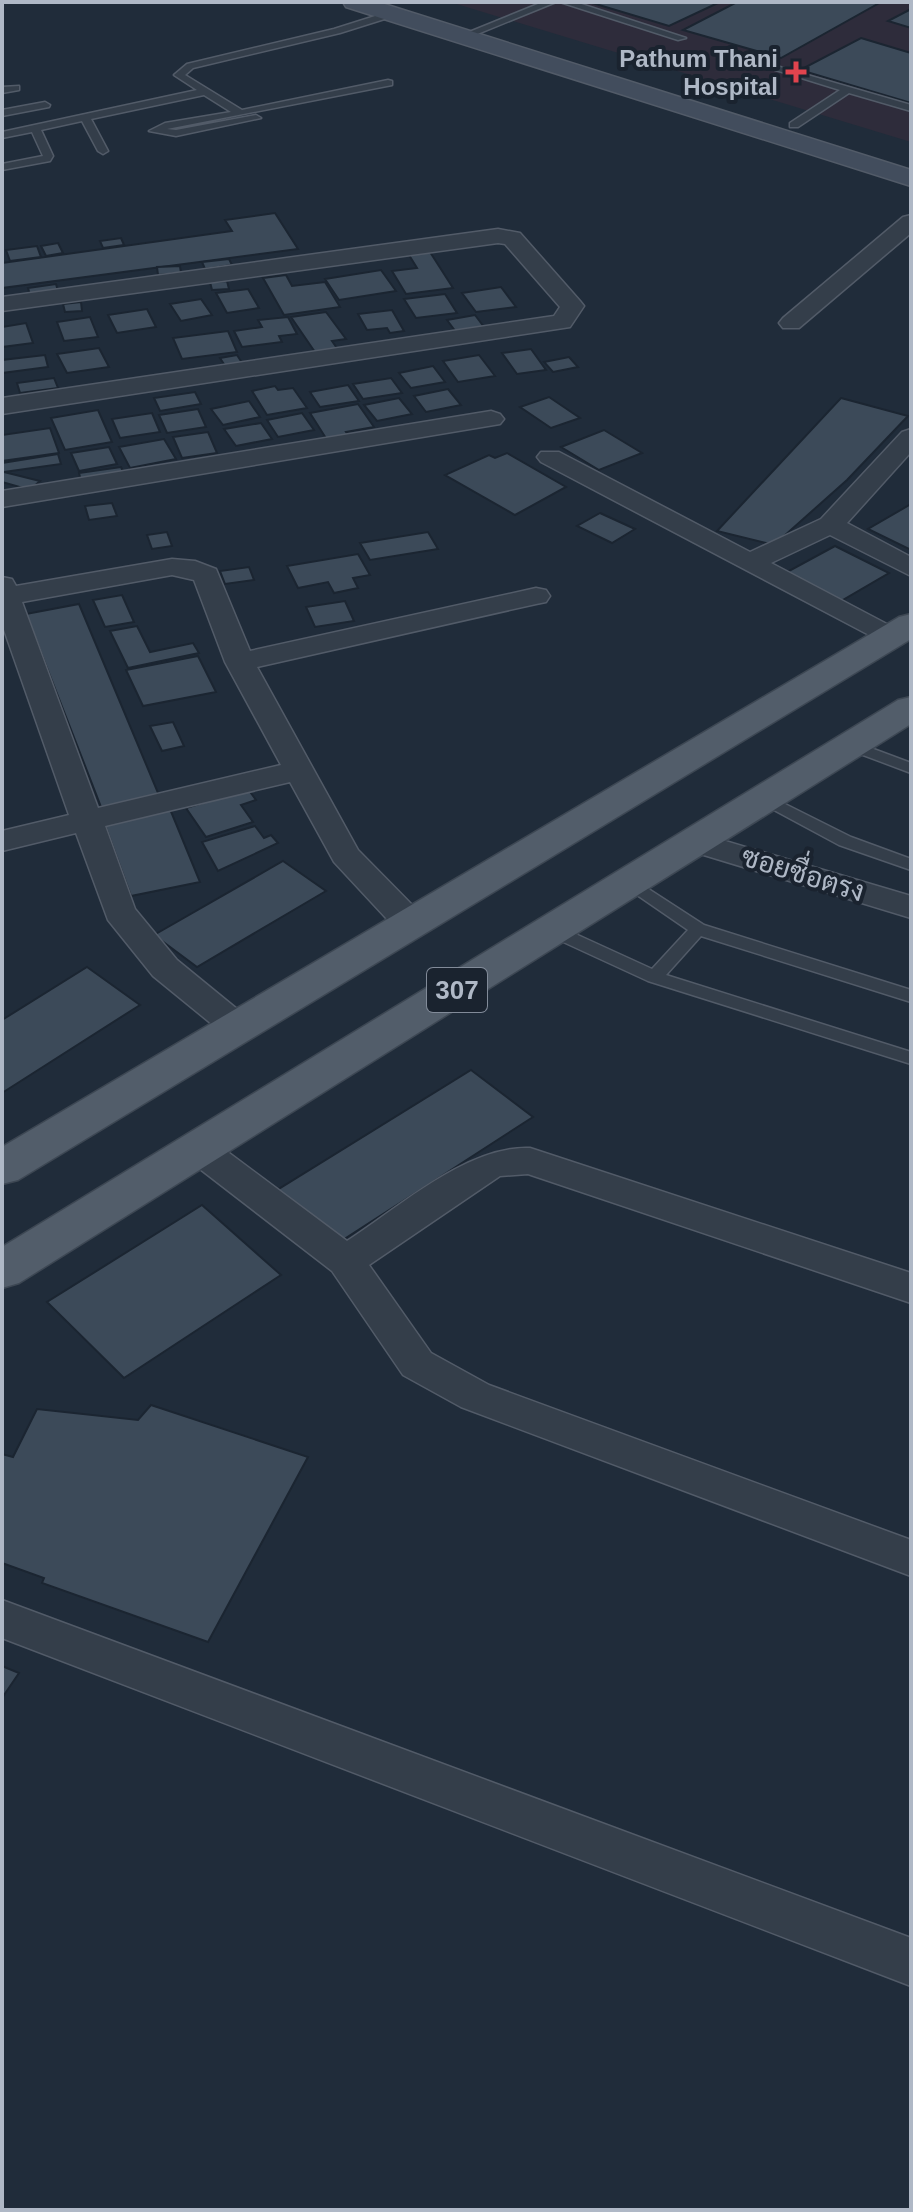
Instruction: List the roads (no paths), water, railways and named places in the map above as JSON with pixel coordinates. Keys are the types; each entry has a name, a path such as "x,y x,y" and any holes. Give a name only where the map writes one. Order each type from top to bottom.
{"main road":[{"path":"354,2 401,8 489,27 911,161"},
{"path":"401,8 462,37 911,178"},
{"path":"2,1168 900,631"},
{"name":"307","path":"2,1270 911,708"}],"street":[{"path":"791,323 911,222"},
{"path":"2,304 498,236 512,238 572,306 562,322 2,406"},
{"path":"2,499 491,419"},
{"path":"752,561 831,525 911,437"},
{"path":"550,457 752,561 900,631"},
{"path":"831,525 911,568"},
{"path":"236,1026 165,968 120,912 85,823 4,593 172,567 195,569 206,575 240,662 345,855 411,924"},
{"path":"240,662 536,596"},
{"path":"2,841 299,770"},
{"name":"ซอยซื่อตรง","path":"695,842 911,907"},
{"path":"200,1150 346,1261 417,1364 443,1380 475,1396 911,1558"},
{"path":"346,1261 487,1167 510,1160 530,1161 911,1288"},
{"path":"2,1619 911,1962"}],"lane":[{"path":"462,37 551,2"},
{"path":"565,2 681,38"},
{"path":"240,113 179,75 181,70 401,8"},
{"path":"769,65 911,108"},
{"path":"256,110 258,117 238,123 167,134 154,131 165,126 388,83"},
{"path":"2,90 15,88"},
{"path":"794,125 848,89"},
{"path":"2,135 203,92"},
{"path":"2,113 45,105"},
{"path":"85,118 103,151"},
{"path":"2,167 46,159 48,156 36,129"},
{"path":"852,746 911,768"},
{"path":"765,799 845,841 911,865"},
{"path":"630,882 698,929 911,996"},
{"path":"654,977 698,929"},
{"path":"552,930 654,977 911,1058"}],"place":[{"name":"Pathum Thani Hospital","path":"796,72"}]}
